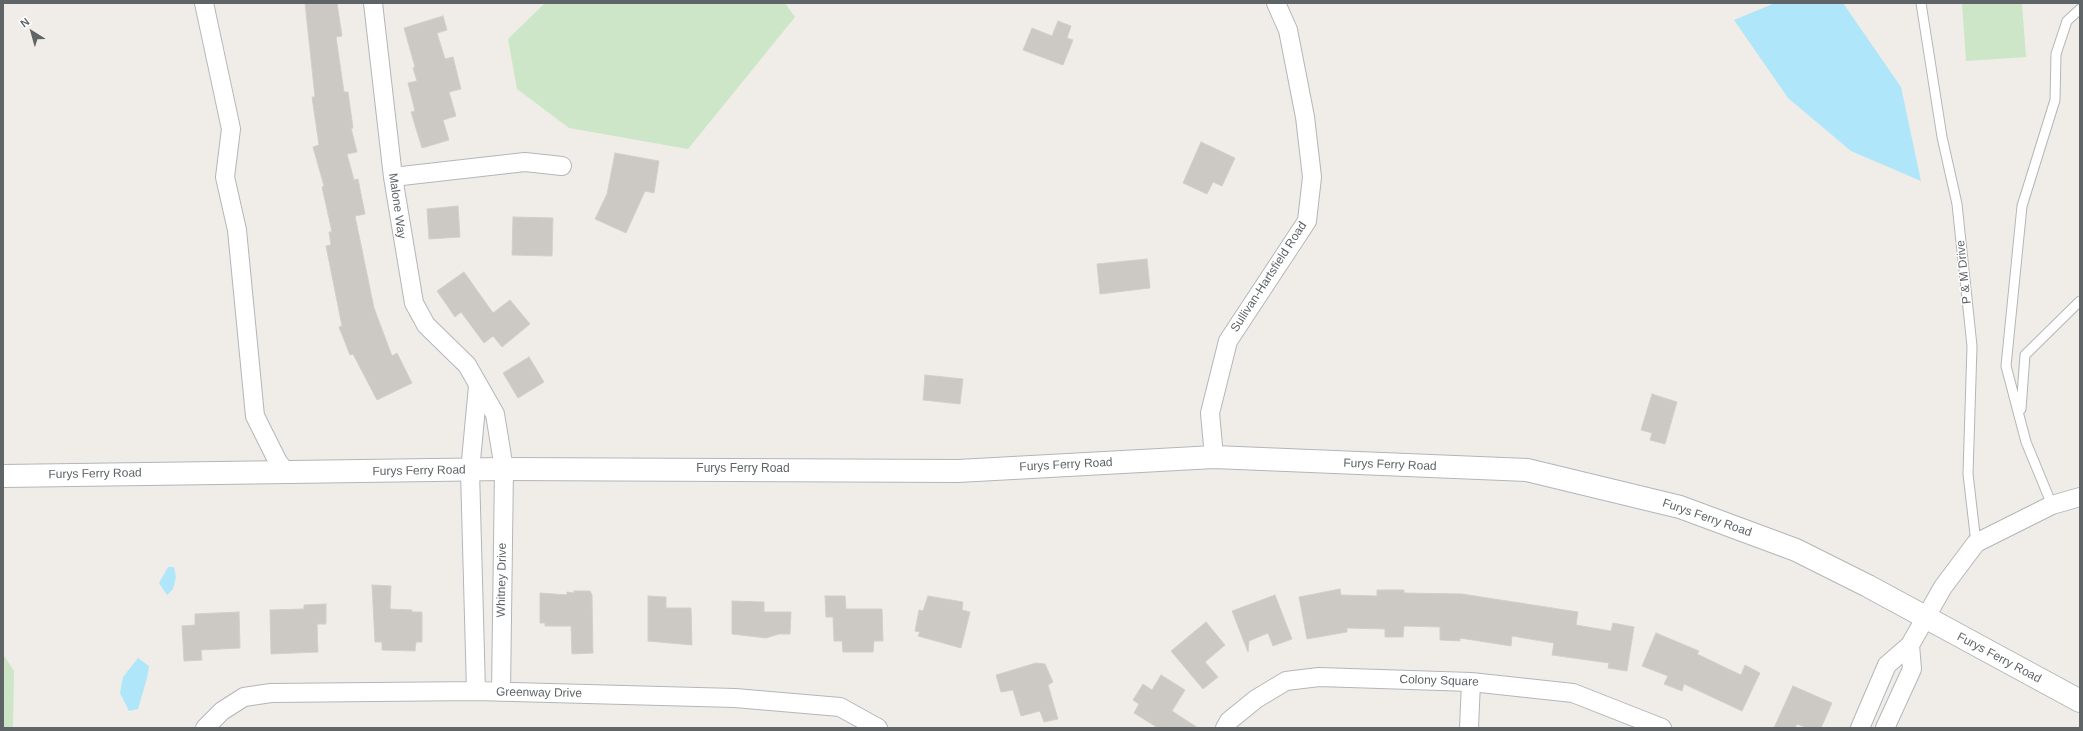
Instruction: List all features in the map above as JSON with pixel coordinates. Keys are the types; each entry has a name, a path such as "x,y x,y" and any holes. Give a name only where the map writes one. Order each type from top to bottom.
{"main road":[{"name":"Furys Ferry Road","path":"3,476 470,471 504,469 958,470 1214,458 1527,470 1680,507 1788,547 1868,586 1924,618 2080,701"}],"street":[{"path":"204,3 231,128 225,177 237,230 254,416 278,462 287,473"},
{"name":"Malone Way","path":"373,3 393,178 414,303 426,325 467,365 495,414 504,469"},
{"name":"Sullivan-Hartsfield Road","path":"1214,458 1210,413 1228,341 1307,221 1312,177 1304,117 1288,30 1276,3"},
{"path":"393,178 525,162 562,166"},
{"path":"476,691 470,471 478,386"},
{"name":"Whitney Drive","path":"501,692 504,469"},
{"path":"1860,728 1887,665 1910,645 1943,587 1976,543 2052,504 2080,497"},
{"path":"1885,728 1912,669 1910,645"},
{"name":"Colony Square","path":"1225,728 1229,721 1256,699 1286,681 1319,677 1471,682 1574,692 1662,728"},
{"path":"1469,728 1471,682"},
{"name":"Greenway Drive","path":"205,728 222,711 244,697 270,693 476,691 736,698 840,707 878,728"}],"lane":[{"name":"P & M Drive","path":"1921,3 1942,137 1957,204 1972,346 1968,474 1976,543"},
{"path":"2052,504 2026,442 2006,366 2022,206 2054,100 2056,54 2068,21 2080,9"},
{"path":"2020,416 2025,355 2080,301"}],"green space":[{"path":"545,3 785,3 795,17 688,149 569,128 517,89 508,39"},
{"path":"1962,3 2022,3 2026,57 1966,61"},
{"path":"3,654 14,671 13,728 3,728"}],"water":[{"path":"1775,3 1843,3 1901,87 1921,181 1851,151 1788,98 1734,20"},
{"path":"168,567 174,567 176,577 173,589 167,595 159,583"},
{"path":"138,658 149,666 147,678 138,709 129,711 120,693 123,677"}],"building":[{"path":"305,3 337,3 342,36 336,37 344,92 348,92 353,128 351,128 357,152 347,154 354,180 358,179 365,214 355,216 374,308 392,356 397,353 412,383 377,400 353,354 350,355 339,327 342,326 326,246 331,245 329,232 332,232 322,187 324,186 313,147 319,145 312,97 315,97"},
{"path":"443,16 447,30 437,33 445,59 453,57 461,89 449,92 456,116 443,120 449,140 422,148 411,112 415,111 408,83 417,81 413,68 415,67 404,28"},
{"path":"1058,21 1071,26 1067,38 1073,40 1063,65 1023,50 1032,28 1052,36"},
{"path":"1201,142 1235,158 1222,186 1213,182 1207,194 1183,183"},
{"path":"615,153 659,161 654,193 645,191 626,233 595,219 607,194"},
{"path":"458,206 460,237 429,239 427,209"},
{"path":"513,217 553,218 552,256 512,255"},
{"path":"1147,259 1150,288 1100,294 1097,264"},
{"path":"464,272 493,313 510,300 530,324 502,347 493,336 484,343 461,312 455,317 437,291"},
{"path":"529,357 544,382 518,398 503,373"},
{"path":"925,375 963,379 960,404 923,400"},
{"path":"1652,394 1677,402 1665,444 1650,440 1652,433 1641,430"},
{"path":"372,585 391,586 390,609 422,612 422,642 416,642 415,651 382,650 382,642 375,642"},
{"path":"1340,589 1341,595 1377,596 1377,590 1404,590 1404,593 1462,594 1578,612 1576,625 1611,631 1613,623 1634,627 1627,671 1608,668 1609,663 1552,655 1554,643 1512,636 1511,646 1460,638 1460,641 1440,640 1440,627 1404,626 1403,637 1385,637 1385,629 1347,628 1347,632 1307,639 1299,597"},
{"path":"574,591 590,591 592,595 593,653 572,654 571,626 545,626 545,623 540,623 540,593 567,595 567,592 574,593"},
{"path":"1275,595 1292,639 1273,646 1268,633 1249,641 1248,652 1232,611"},
{"path":"648,596 666,597 666,608 691,608 692,645 648,641"},
{"path":"825,596 845,596 846,609 882,609 883,641 874,641 873,652 843,652 842,641 834,641 833,617 826,617"},
{"path":"928,596 963,602 962,610 970,612 961,648 918,636 920,632 915,631 919,610 923,611"},
{"path":"732,601 764,602 764,612 791,612 790,634 779,634 766,638 732,634"},
{"path":"326,604 326,624 317,624 318,652 271,654 270,610 304,609 304,605"},
{"path":"239,612 240,648 201,650 202,660 184,661 182,626 195,625 195,614"},
{"path":"1206,622 1225,645 1205,662 1218,677 1203,689 1171,651"},
{"path":"1656,633 1699,651 1697,654 1741,675 1745,665 1760,673 1742,711 1684,684 1682,691 1664,684 1668,676 1642,666"},
{"path":"1036,663 1045,664 1053,682 1048,685 1058,719 1044,722 1040,711 1021,716 1013,690 1001,692 996,675"},
{"path":"1161,675 1185,690 1172,711 1198,728 1158,728 1134,713 1139,704 1133,700 1143,684 1152,690"},
{"path":"1793,686 1832,703 1821,728 1807,728 1797,724 1795,728 1774,728"}]}
